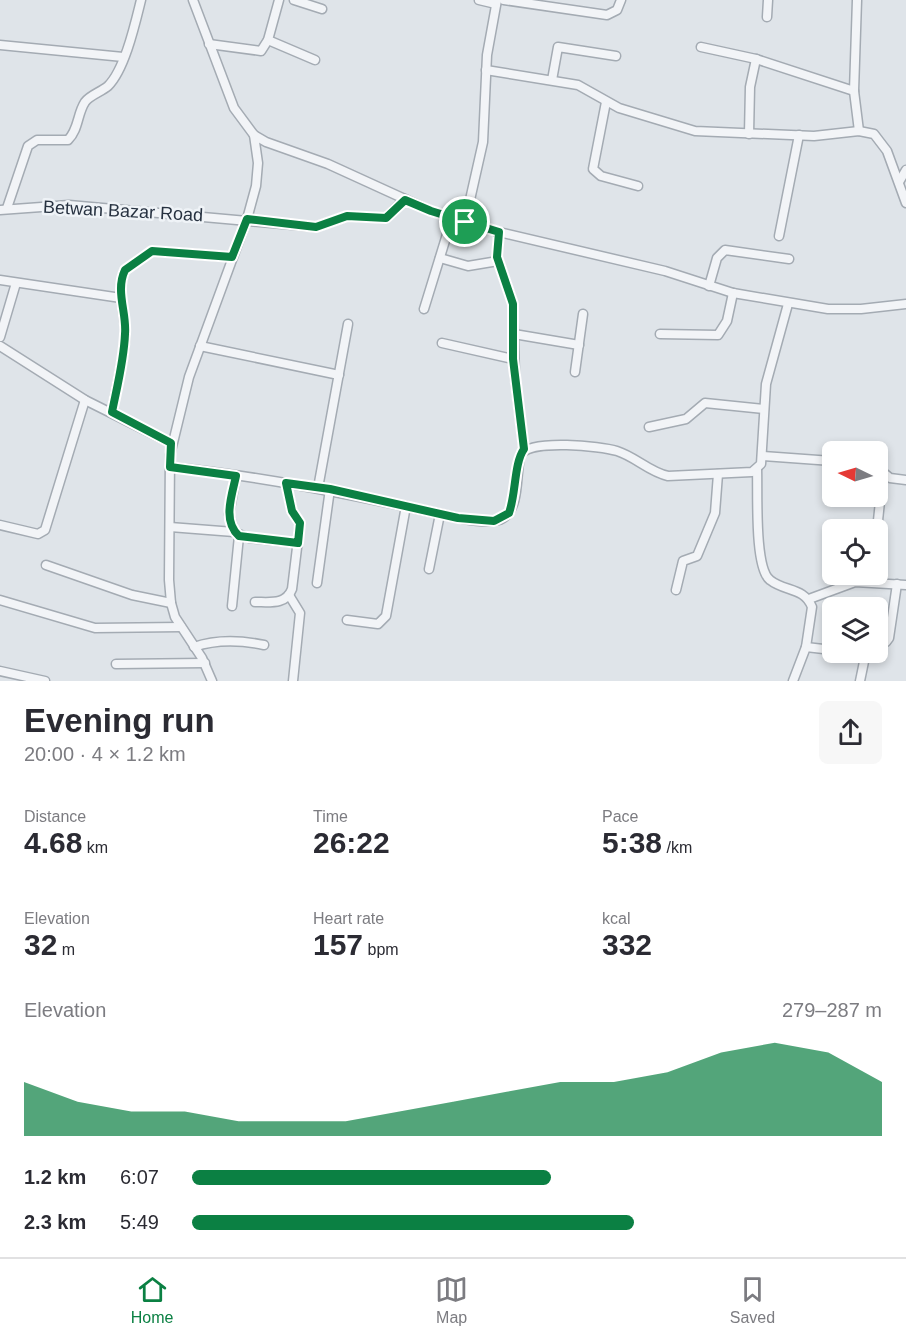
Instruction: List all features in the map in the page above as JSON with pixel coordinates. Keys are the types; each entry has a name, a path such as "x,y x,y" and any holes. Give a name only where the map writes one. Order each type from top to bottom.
{"street":[{"path":"4,209 28,146 37,140 60,141 72,135 87,100 108,86 123,57 141,0"},
{"path":"193,0 234,108 254,135 258,175 247,219 200,346 171,443 171,603 181,627 205,663 212,681"},
{"path":"210,44 256,52 264,48 279,0"},
{"path":"294,0 321,9"},
{"path":"479,0 607,15 617,10 621,0"},
{"path":"767,17 768,0"},
{"path":"857,0 854,91 859,131"},
{"path":"465,222 483,142 486,70 499,1"},
{"path":"267,40 315,60"},
{"path":"0,45 123,57"},
{"path":"552,80 558,46 616,56"},
{"path":"701,47 756,59 854,91"},
{"path":"749,134 750,87 756,59"},
{"path":"486,70 578,85 606,102 695,131 828,136 859,131 878,137 906,203"},
{"path":"606,102 593,169 601,177 638,186"},
{"path":"254,135 328,164 405,200 452,218 499,232 635,263 733,293 788,304 844,310 906,304"},
{"path":"779,236 799,135"},
{"path":"899,182 906,170"},
{"name":"Betwan Bazar Road","path":"4,209 69,205 247,219 316,227 347,216 386,218 405,200"},
{"path":"424,309 452,218"},
{"path":"170,467 330,489 440,514 484,521 502,518 509,513 513,502 519,461 524,449 513,359 513,304 498,261 499,232"},
{"path":"709,286 717,258 725,250 789,259"},
{"path":"112,412 125,342 125,320 121,298 125,270 152,251 232,257"},
{"path":"440,258 468,266 498,261"},
{"path":"0,280 121,298"},
{"path":"0,337 16,283"},
{"path":"660,334 718,335 724,328 733,293"},
{"path":"788,304 771,360 764,409 763,456 757,469 760,547 764,573 769,580 804,594 809,599 812,618 806,647 792,681"},
{"path":"575,372 583,314"},
{"path":"318,488 348,324"},
{"path":"514,334 579,345"},
{"path":"442,343 513,359"},
{"path":"0,346 86,400 171,443"},
{"path":"200,346 339,375"},
{"path":"0,525 38,534 45,530 86,400"},
{"path":"649,427 686,419 705,403 764,409"},
{"path":"524,449 560,446 608,449 630,457 659,474 668,476 718,474 757,469"},
{"path":"763,456 822,460"},
{"path":"676,590 683,561 698,556 714,520 718,474"},
{"path":"232,606 236,534 229,514 236,476"},
{"path":"888,477 906,480"},
{"path":"286,483 292,511 300,523 289,595 300,613 293,681"},
{"path":"317,583 330,489"},
{"path":"346,620 378,624 386,616 406,506"},
{"path":"429,569 440,514"},
{"path":"170,527 298,543"},
{"path":"46,566 132,596 171,603"},
{"path":"809,599 841,590 850,583 901,585 888,639"},
{"path":"255,602 280,602 289,595"},
{"path":"0,600 95,628 181,627"},
{"path":"194,647 211,641 246,641 264,645"},
{"path":"806,647 822,649"},
{"path":"116,664 205,663"},
{"path":"860,681 864,663"},
{"path":"0,671 45,681"}],"route":[{"path":"405,200 465,222 499,232 497,257 513,304 513,359 524,449 519,461 513,502 509,513 502,518 484,521 458,518 330,489 286,483 288,500 294,516 300,523 298,543 239,536 230,525 229,514 236,476 170,467 171,443 112,412 126,330 121,295 122,275 128,266 144,254 158,250 232,257 247,219 316,227 347,216 386,218 405,200"}]}
